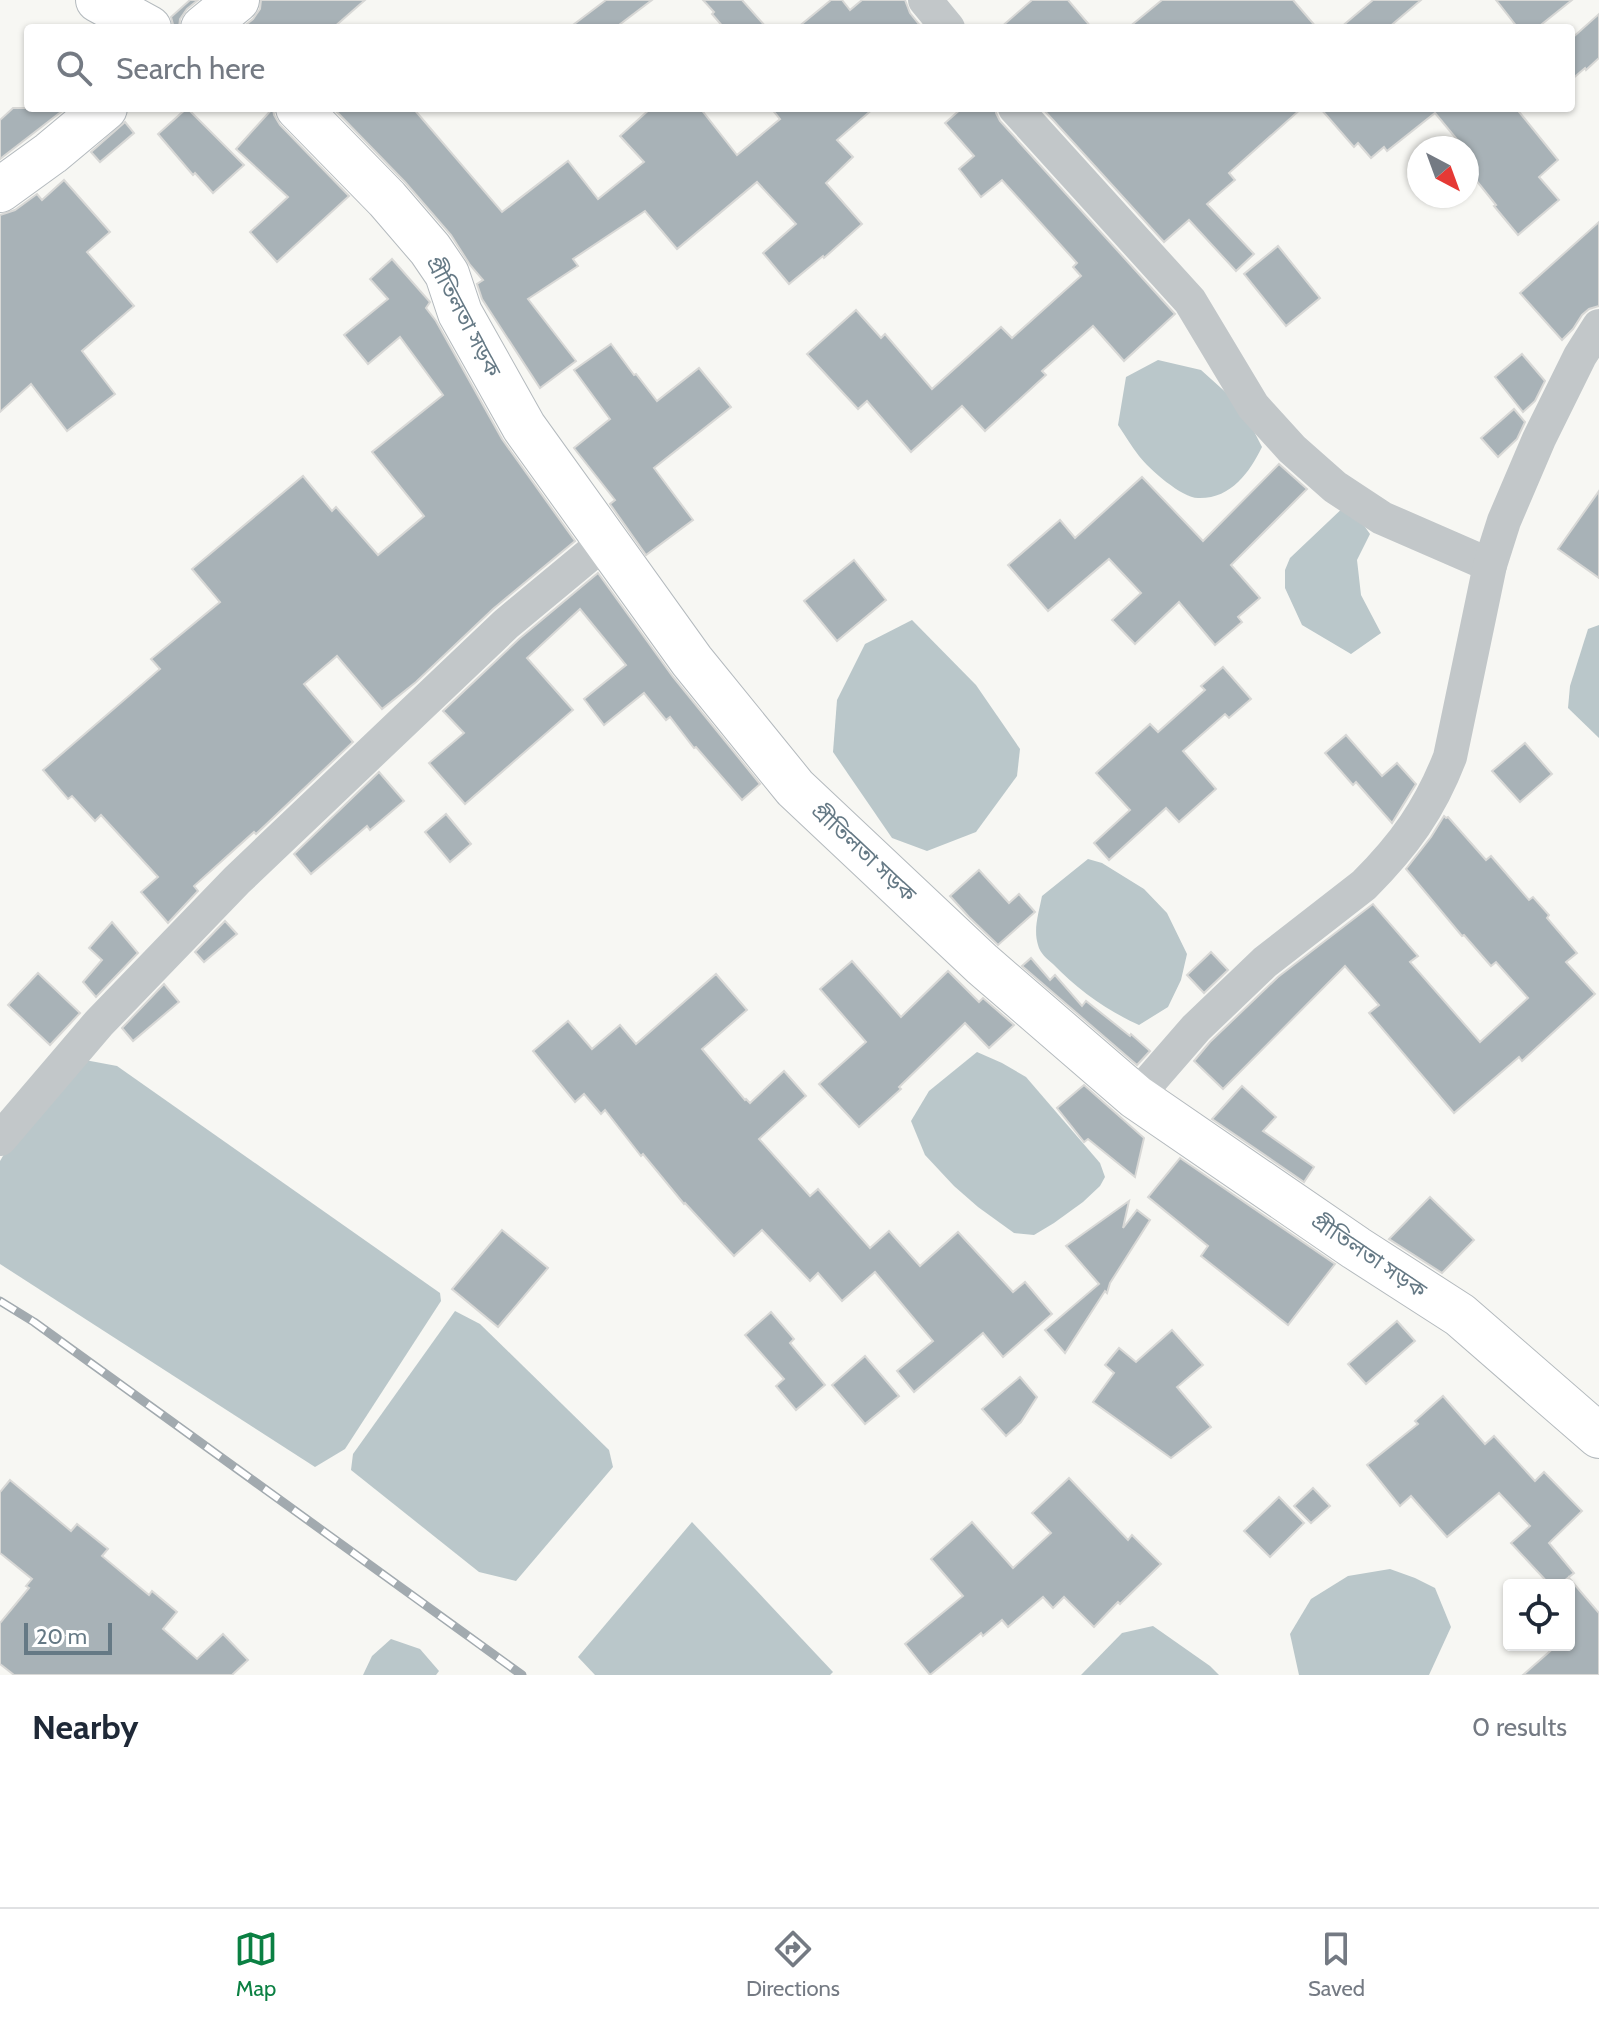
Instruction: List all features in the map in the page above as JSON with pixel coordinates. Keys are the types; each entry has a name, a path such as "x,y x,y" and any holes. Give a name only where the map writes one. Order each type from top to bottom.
{"main road":[{"path":"98,0 142,24"},
{"path":"208,24 237,0"},
{"path":"0,190 100,112"},
{"name":"প্রীতিলতা সড়ক","path":"302,112 387,199 430,249 447,274 460,313 524,427 692,661 795,788 982,964 1136,1097 1356,1248 1460,1315 1599,1436"}],"street":[{"path":"925,0 945,24"},
{"path":"1019,112 1190,301 1253,406 1292,449 1335,487 1382,518 1490,565"},
{"path":"1136,1097 1196,1028 1265,962 1364,885 1405,841 1438,786 1450,757 1490,565 1504,521 1539,439 1580,356 1599,326"},
{"path":"0,1139 99,1023 237,880 506,624 606,541"}],"shaded area":[{"path":"1158,360 1201,370 1241,406 1262,447 1238,483 1220,494 1198,498 1175,488 1144,462 1118,425 1126,377"},
{"path":"1348,503 1370,534 1357,560 1361,595 1381,633 1351,654 1302,625 1285,588 1285,570 1290,558"},
{"path":"912,620 976,685 1020,749 1017,776 976,832 927,851 892,838 833,752 837,700 865,644"},
{"path":"1599,625 1599,738 1568,708 1570,686 1588,629"},
{"path":"1088,859 1102,863 1144,889 1167,913 1187,954 1181,980 1168,1007 1139,1025 1082,991 1046,958 1038,945 1036,927 1042,896"},
{"path":"977,1052 1026,1077 1100,1163 1105,1177 1083,1202 1034,1235 1014,1233 954,1186 925,1155 911,1121 929,1091"},
{"path":"85,1060 117,1066 440,1293 441,1301 345,1449 315,1467 0,1264 0,1161"},
{"path":"455,1311 480,1324 609,1450 613,1467 516,1581 479,1572 351,1470 353,1454"},
{"path":"692,1522 833,1672 830,1675 595,1675 578,1657"},
{"path":"1390,1569 1435,1588 1451,1627 1429,1675 1299,1675 1290,1634 1311,1599 1348,1576"},
{"path":"1153,1626 1219,1675 1081,1675 1122,1633"},
{"path":"391,1639 420,1649 439,1671 436,1675 363,1675 372,1656"}],"building":[{"path":"190,0 198,0 187,9 179,24 173,24 171,17"},
{"path":"261,0 365,0 338,24 247,24 260,9"},
{"path":"606,0 652,0 620,24 574,24"},
{"path":"703,0 742,0 763,24 721,24 712,14 714,12"},
{"path":"831,0 842,0 850,10 862,0 905,0 919,24 802,24"},
{"path":"1032,0 1068,0 1089,24 1005,24"},
{"path":"1162,0 1293,0 1314,24 1133,24"},
{"path":"1373,0 1421,0 1393,24 1345,24"},
{"path":"1496,0 1572,0 1542,24 1515,24"},
{"path":"1599,14 1599,58 1575,77 1575,35"},
{"path":"13,108 24,108 24,112 61,112 0,159 0,120"},
{"path":"183,112 191,112 244,165 213,193 158,134"},
{"path":"269,112 274,112 280,125 349,196 277,262 250,232 288,197 236,149"},
{"path":"337,112 416,112 502,212 568,161 598,199 644,162 620,136 647,112 703,112 737,155 780,119 774,112 869,112 837,140 853,157 826,183 862,224 824,258 789,284 763,253 796,224 757,182 677,249 645,211 573,259 578,266 528,299 576,361 540,388 482,299 477,284 483,280 451,235"},
{"path":"957,112 996,112 1000,121 1175,314 1124,361 1093,326 1042,371 1046,375 985,431 962,406 911,452 867,401 858,409 807,354 856,310 881,338 885,334 932,389 1001,327 1012,338 1081,276 1073,267 1077,263 1002,180 981,197 959,169 974,156 945,123"},
{"path":"1046,112 1298,112 1229,173 1235,180 1207,204 1254,254 1236,271 1189,220 1164,242"},
{"path":"1323,112 1519,112 1558,160 1539,177 1559,200 1518,235 1479,184 1479,136 1454,136 1435,113 1387,151 1384,147 1371,158 1358,143 1354,147"},
{"path":"125,122 134,133 100,162 91,152"},
{"path":"64,180 110,232 87,252 134,306 82,351 115,394 67,431 31,384 0,412 0,215 15,210 37,194 42,200"},
{"path":"1599,222 1599,306 1582,315 1562,340 1520,293"},
{"path":"1278,246 1320,298 1286,326 1244,274"},
{"path":"392,259 430,302 426,308 502,439 575,541 493,609 416,682 382,709 337,656 304,684 353,742 256,834 254,832 194,886 198,891 168,923 141,892 158,877 101,815 95,821 72,796 68,799 43,770 160,669 151,659 220,602 192,569 303,476 332,511 336,507 378,555 424,516 372,452 443,395 400,337 368,364 344,335 388,299 370,279"},
{"path":"611,344 657,401 699,368 731,407 654,468 693,520 646,555 610,504 615,500 574,448 610,419 574,370"},
{"path":"1522,354 1545,381 1535,401 1523,412 1495,377"},
{"path":"1514,409 1525,422 1517,439 1498,457 1481,438"},
{"path":"1279,464 1307,489 1231,565 1260,598 1238,617 1242,622 1215,645 1179,602 1135,644 1112,620 1141,593 1109,559 1048,611 1008,565 1060,520 1075,538 1142,477 1203,541"},
{"path":"1599,491 1599,578 1558,549"},
{"path":"854,560 886,600 837,641 804,601"},
{"path":"598,573 673,677 760,784 742,800 670,717 666,720 644,693 604,725 584,699 626,665 580,609 527,658 573,710 465,804 429,763 464,733 443,711 519,639"},
{"path":"1223,667 1251,699 1229,718 1225,714 1183,751 1216,789 1179,822 1166,808 1109,860 1094,843 1130,810 1096,773 1150,724 1158,732 1205,690 1201,686"},
{"path":"1346,735 1382,776 1397,763 1416,784 1392,823 1325,753"},
{"path":"1525,743 1552,774 1520,802 1492,771"},
{"path":"379,772 404,801 370,830 367,826 311,874 294,854"},
{"path":"446,814 471,844 450,862 425,832"},
{"path":"1444,816 1486,860 1491,856 1529,900 1533,897 1549,915 1547,918 1577,953 1566,962 1595,994 1522,1061 1519,1057 1454,1113 1369,1013 1379,1005 1345,966 1223,1089 1194,1061 1278,977 1373,904 1418,956 1410,962 1480,1042 1528,998 1496,962 1491,966 1462,936 1406,869"},
{"path":"979,870 1009,903 1019,894 1035,912 998,945 950,896"},
{"path":"225,921 237,934 204,962 195,952"},
{"path":"112,922 138,953 96,997 83,982 102,960 89,948"},
{"path":"1211,952 1228,970 1204,993 1187,975"},
{"path":"1031,958 1050,980 1055,975 1082,1006 1086,1001 1150,1051 1137,1065 1022,966"},
{"path":"852,961 901,1017 948,971 979,1002 983,998 1014,1025 989,1048 965,1023 859,1127 819,1084 866,1042 820,989"},
{"path":"38,973 80,1013 50,1045 8,1005"},
{"path":"716,974 747,1010 702,1049 750,1103 784,1071 806,1096 759,1139 810,1196 818,1189 870,1248 889,1231 920,1266 958,1232 1013,1292 1025,1282 1052,1314 1003,1357 983,1333 914,1392 897,1371 933,1341 875,1272 842,1301 818,1273 810,1281 762,1230 734,1256 684,1204 643,1154 641,1156 605,1110 601,1114 584,1094 575,1102 533,1051 568,1021 592,1049 620,1025 636,1044"},
{"path":"164,984 179,1002 133,1041 122,1028"},
{"path":"1084,1085 1144,1138 1135,1177 1088,1139 1084,1142 1057,1108"},
{"path":"1242,1086 1276,1117 1263,1131 1314,1167 1304,1182 1212,1119"},
{"path":"1180,1158 1335,1264 1288,1325 1201,1256 1208,1246 1148,1197"},
{"path":"1430,1197 1474,1240 1442,1273 1389,1239"},
{"path":"1129,1201 1123,1228 1137,1210 1150,1220 1110,1283 1107,1293 1105,1291 1065,1353 1045,1330 1099,1284 1066,1246"},
{"path":"502,1230 548,1268 498,1327 452,1289"},
{"path":"771,1312 794,1339 790,1343 825,1385 796,1410 776,1386 784,1379 745,1335"},
{"path":"1397,1321 1415,1341 1366,1384 1348,1364"},
{"path":"1172,1330 1203,1365 1177,1387 1211,1427 1171,1458 1093,1402 1114,1373 1105,1365 1119,1348 1136,1362"},
{"path":"865,1356 899,1396 865,1424 832,1385"},
{"path":"1020,1377 1037,1397 1021,1422 1006,1436 982,1409"},
{"path":"1443,1396 1485,1444 1494,1436 1535,1481 1544,1472 1582,1511 1549,1543 1574,1573 1566,1579 1544,1579 1511,1543 1530,1526 1499,1493 1447,1537 1411,1496 1400,1506 1367,1465 1418,1424 1415,1421"},
{"path":"1069,1478 1128,1540 1132,1535 1161,1564 1094,1627 1064,1597 1053,1608 1043,1597 1008,1627 1002,1620 983,1636 981,1633 930,1675 905,1644 963,1596 931,1559 972,1522 1013,1568 1051,1533 1032,1513"},
{"path":"10,1480 71,1531 77,1524 108,1549 102,1556 149,1595 152,1591 177,1612 163,1629 197,1659 223,1634 248,1660 232,1675 14,1675 0,1664 0,1623 29,1588 26,1586 32,1579 0,1553 0,1492"},
{"path":"1313,1488 1330,1506 1311,1523 1294,1506"},
{"path":"1279,1497 1304,1523 1270,1557 1244,1531"},
{"path":"1575,1585 1599,1613 1599,1675 1523,1675 1550,1651 1575,1651"}],"railway":[{"path":"0,1301 34,1322 522,1675"}]}
